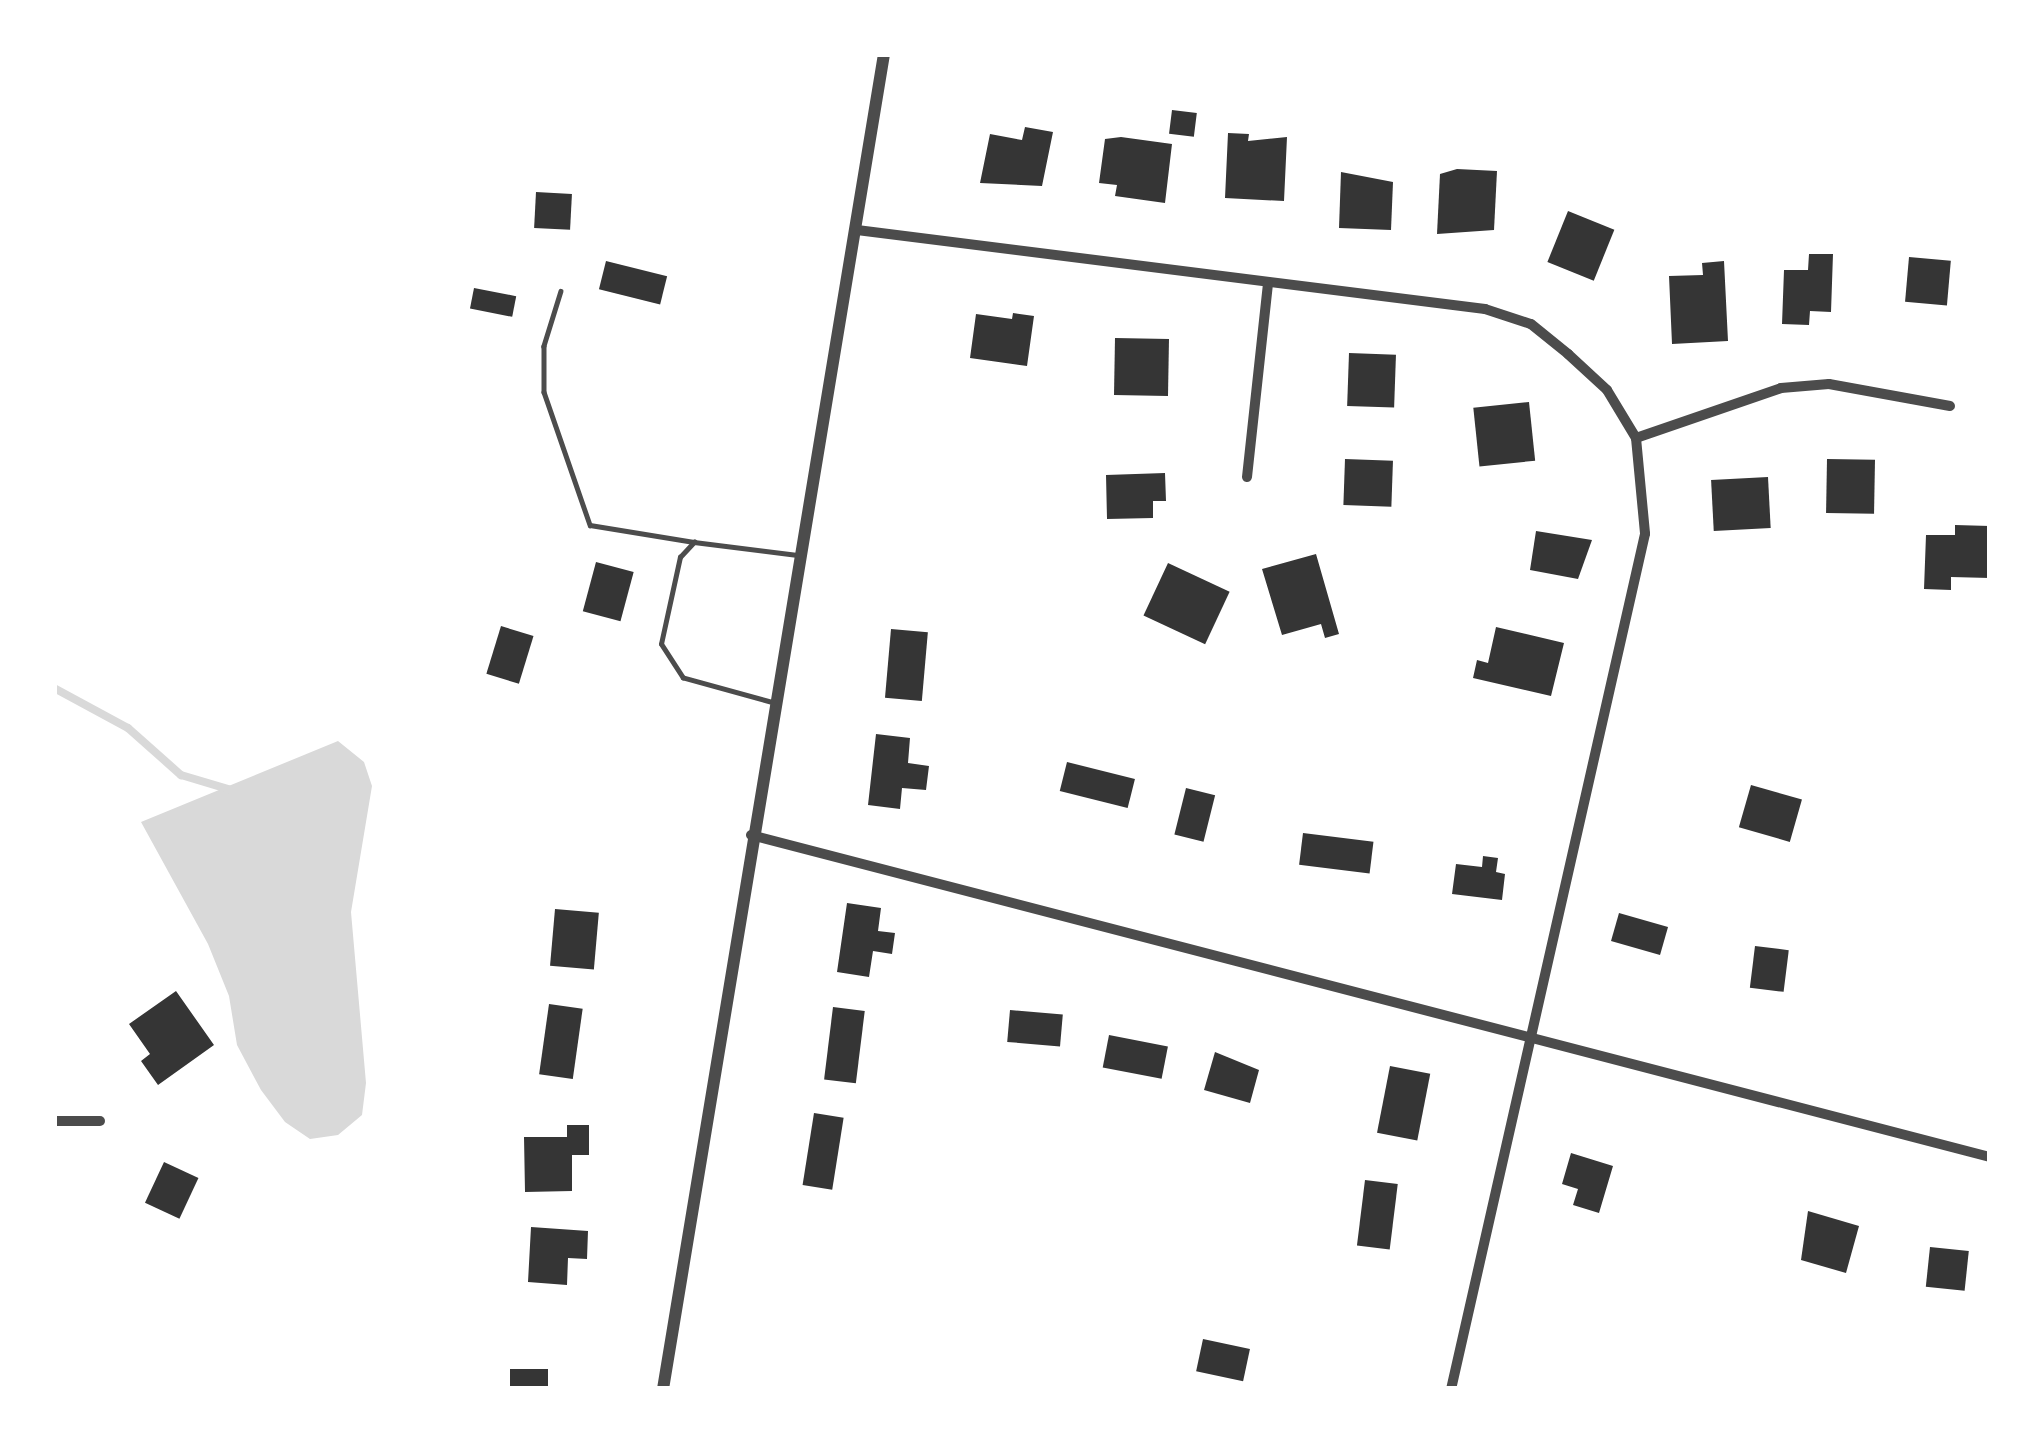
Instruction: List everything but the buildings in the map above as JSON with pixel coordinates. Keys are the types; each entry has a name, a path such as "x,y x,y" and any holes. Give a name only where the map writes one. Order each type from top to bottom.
{"street":[{"path":"663,1389 751,835 884,54"},
{"path":"857,230 1466,306 1532,324 1607,390 1636,438 1645,534 1451,1389"},
{"path":"1247,477 1268,283"},
{"path":"1636,438 1781,388 1829,384 1950,406"},
{"path":"751,835 1990,1156"},
{"path":"54,1121 100,1121"}],"lane":[{"path":"561,291 544,346 544,392 590,525 800,555"},
{"path":"694,542 680,557 661,644 683,678 774,703"}],"shaded area":[{"path":"338,741 364,762 372,786 351,912 366,1083 362,1115 338,1135 310,1139 285,1122 237,1045 229,996 208,944 141,822"}],"waterway":[{"path":"54,688 128,728 181,775 231,790"}]}
